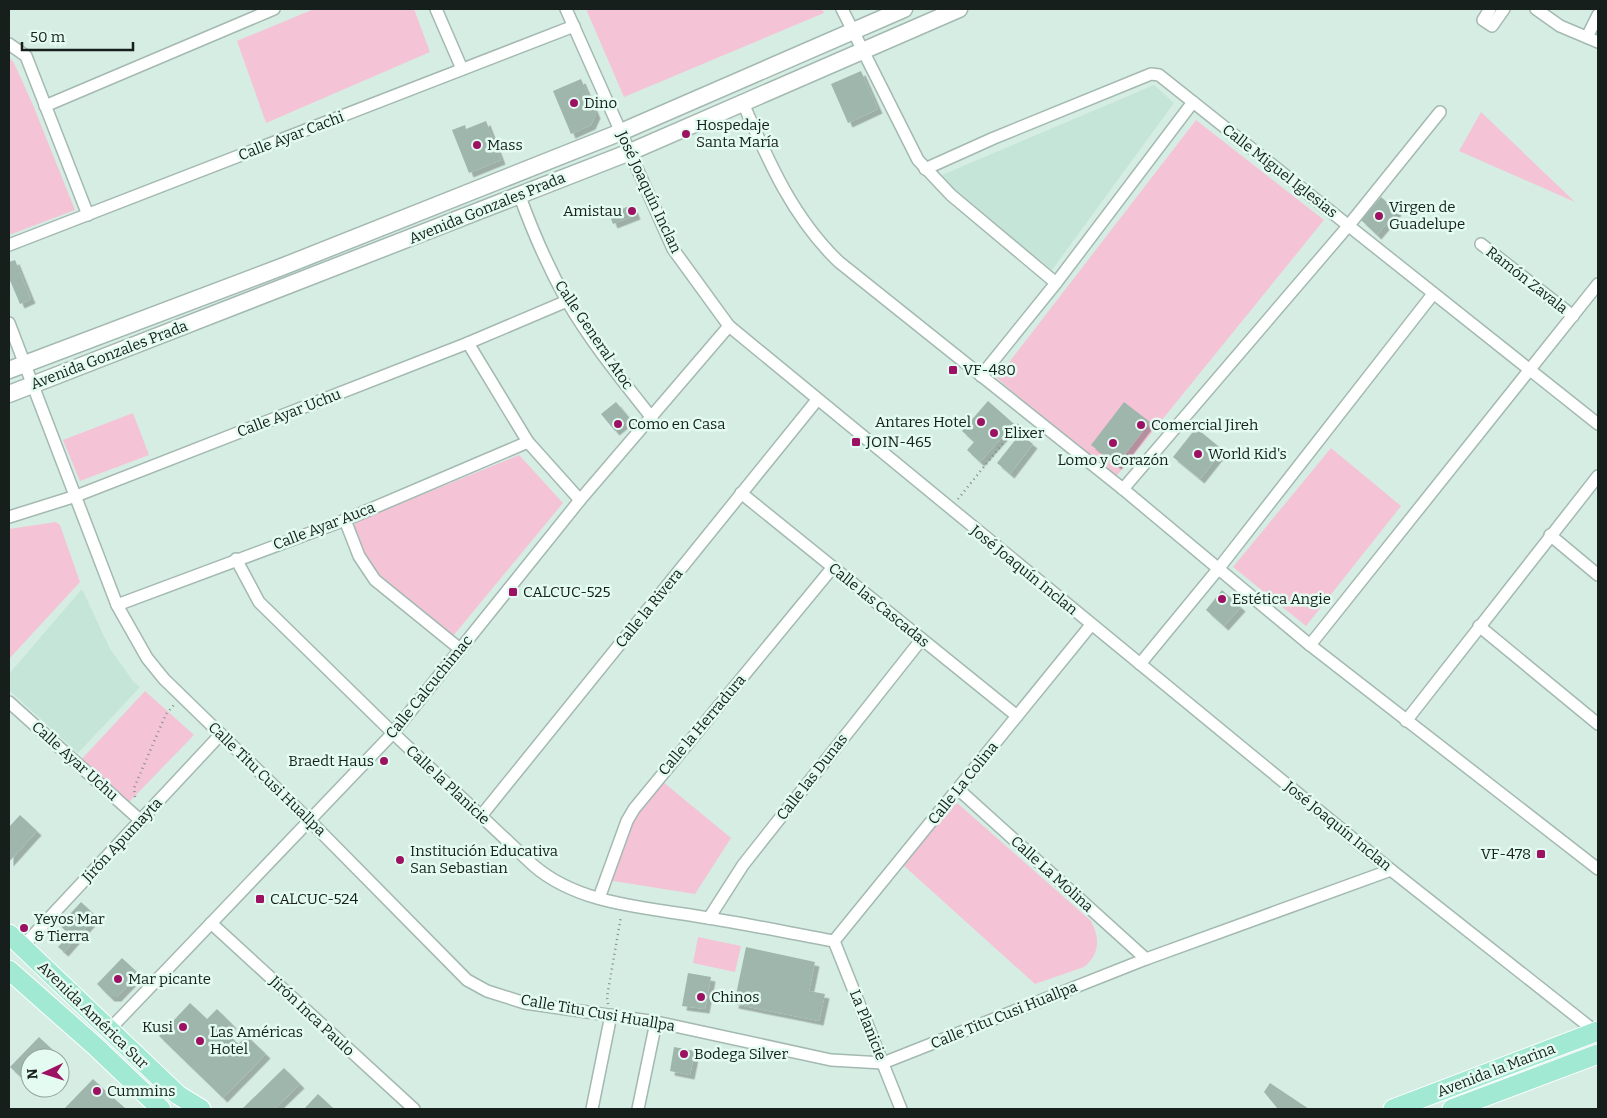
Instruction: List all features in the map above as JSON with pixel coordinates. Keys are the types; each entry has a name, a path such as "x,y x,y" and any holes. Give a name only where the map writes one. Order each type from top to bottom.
{"main road":[{"name":"Avenida América Sur","path":"9,934 188,1106"},
{"name":"Avenida América Sur","path":"9,970 95,1046 161,1109"},
{"name":"Avenida la Marina","path":"1393,1109 1597,1033"},
{"name":"Avenida la Marina","path":"1452,1109 1598,1054"}],"street":[{"path":"45,106 274,9"},
{"path":"436,9 462,69"},
{"name":"José Joaquín Inclan","path":"566,9 673,249 729,326 1091,625 1392,870 1597,1033"},
{"path":"842,9 912,150 925,169 951,195 1056,283"},
{"name":"Avenida Gonzales Prada","path":"16,367 284,266 621,132 904,9"},
{"name":"Avenida Gonzales Prada","path":"9,394 630,152 959,9"},
{"path":"1490,9 1483,20 1492,26 1504,9"},
{"path":"1536,9 1560,26 1598,42"},
{"path":"1587,37 1598,15"},
{"name":"Calle Ayar Cachi","path":"9,246 574,26"},
{"path":"9,44 26,56 88,216"},
{"name":"Calle Miguel Iglesias","path":"925,169 994,138 1151,74 1161,76 1598,424"},
{"path":"742,102 780,184 802,218 839,262 1123,489 1406,722 1595,864"},
{"path":"981,376 1056,283 1193,102"},
{"path":"1123,489 1349,225 1440,112"},
{"name":"Calle General Atoc","path":"519,194 532,231 567,301 609,362 652,418"},
{"name":"Ramón Zavala","path":"1481,244 1572,316"},
{"path":"1310,644 1598,284"},
{"path":"1140,664 1219,568 1433,294"},
{"name":"Calle Ayar Uchu","path":"9,517 76,496 468,343 567,301"},
{"name":"Calle Titu Cusi Huallpa","path":"9,323 16,367 32,385 117,604 152,664 467,980 487,991 525,1003 656,1022 831,1060 883,1063 1146,959 1392,870"},
{"name":"Calle Calcuchimac","path":"109,1030 393,733 580,500 729,326"},
{"path":"468,343 528,442 580,500"},
{"name":"Calle la Rivera","path":"481,816 817,400"},
{"name":"Calle Ayar Auca","path":"117,604 345,520 528,442"},
{"path":"1406,722 1479,626 1598,476"},
{"name":"Calle las Cascadas","path":"741,493 1017,716"},
{"path":"345,520 359,556 375,580 460,649"},
{"path":"1550,536 1598,575"},
{"name":"Calle la Planicie","path":"236,559 259,602 393,733 545,876 570,890 624,904 834,941"},
{"name":"Calle la Herradura","path":"599,898 627,820 634,808 833,567"},
{"name":"Calle La Colina","path":"834,941 1091,625"},
{"path":"1479,626 1598,724"},
{"name":"Calle las Dunas","path":"709,918 742,865 921,640"},
{"name":"Calle Ayar Uchu","path":"9,702 141,821"},
{"name":"Jirón Apumayta","path":"23,946 221,734"},
{"name":"Calle La Molina","path":"958,788 1146,959"},
{"name":"Jirón Inca Paulo","path":"211,923 414,1109"},
{"name":"La Planicie","path":"834,941 901,1109"},
{"path":"592,1109 611,1015"},
{"path":"638,1109 656,1022"}],"path":[{"path":"950,509 1028,413"},
{"path":"136,802 134,788 166,714 182,696"},
{"path":"611,1015 607,997 624,904"}],"shaded area":[{"path":"314,9 414,9 430,52 266,123 237,41"},
{"path":"586,9 822,9 824,13 624,97"},
{"path":"9,57 14,63 33,105 75,210 9,235"},
{"path":"1154,85 1174,103 1052,270 956,192 942,175"},
{"path":"1481,112 1575,202 1459,151"},
{"path":"1196,120 1324,220 1114,479 997,378"},
{"path":"133,413 149,455 80,481 63,440"},
{"path":"1331,448 1401,506 1306,626 1233,567"},
{"path":"519,455 563,503 453,636 390,588 355,541 355,522"},
{"path":"56,522 60,525 80,582 9,659 9,529"},
{"path":"82,589 110,649 133,681 140,687 78,753 9,690 9,674"},
{"path":"145,691 194,735 128,803 81,760"},
{"path":"657,777 731,838 695,894 607,880 617,838"},
{"path":"955,801 1091,921 1096,934 1097,946 1093,957 1084,967 1035,984 903,865"},
{"path":"698,937 741,946 735,972 693,963"}],"building":[{"path":"861,71 878,109 848,123 831,84"},
{"name":"Dino","path":"581,79 596,114 591,125 571,134 553,91"},
{"name":"Mass","path":"486,121 501,160 469,173 452,130 465,125 466,129"},
{"name":"Virgen de Guadelupe","path":"1381,197 1397,211 1377,235 1361,220"},
{"path":"632,205 636,215 613,224 609,214"},
{"path":"15,260 31,299 20,304 9,278 9,262"},
{"path":"988,401 1014,424 980,462 967,450 974,442 962,431"},
{"path":"616,402 630,419 615,431 601,414"},
{"path":"1124,402 1150,422 1117,465 1091,445"},
{"name":"World Kid's","path":"1196,428 1223,450 1200,479 1173,457"},
{"path":"1020,434 1033,444 1010,474 997,463"},
{"path":"1222,590 1241,607 1224,626 1206,610"},
{"path":"20,815 37,831 9,862 9,827"},
{"path":"81,902 96,916 64,952 58,947 69,935 60,925"},
{"path":"746,947 815,962 809,991 825,994 819,1021 734,1004"},
{"name":"Mar picante","path":"122,958 139,974 117,997 110,997 97,984"},
{"path":"688,973 711,977 705,1009 682,1006"},
{"path":"190,1003 207,1019 217,1009 232,1024 225,1031 238,1044 247,1036 266,1054 223,1098 159,1036"},
{"path":"39,1037 51,1048 28,1048"},
{"path":"674,1047 695,1051 690,1075 670,1071"},
{"path":"20,1057 20,1076 10,1067"},
{"path":"284,1068 300,1084 274,1109 242,1109"},
{"path":"93,1079 109,1094 126,1109 64,1109"},
{"path":"1270,1083 1309,1109 1278,1109 1264,1092"},
{"path":"318,1094 334,1109 304,1109"}],"place":[{"name":"Dino","path":"574,103"},
{"name":"Hospedaje Santa María","path":"686,134"},
{"name":"Mass","path":"477,145"},
{"name":"Amistau","path":"632,211"},
{"name":"Virgen de Guadelupe","path":"1379,216"},
{"name":"VF-480","path":"953,370"},
{"name":"Antares Hotel","path":"981,422"},
{"name":"Como en Casa","path":"618,424"},
{"name":"Comercial Jireh","path":"1141,425"},
{"name":"Elixer","path":"994,433"},
{"name":"JOIN-465","path":"856,442"},
{"name":"Lomo y Corazón","path":"1113,443"},
{"name":"World Kid's","path":"1198,454"},
{"name":"CALCUC-525","path":"513,592"},
{"name":"Estética Angie","path":"1222,599"},
{"name":"Braedt Haus","path":"384,761"},
{"name":"VF-478","path":"1541,854"},
{"name":"Institución Educativa San Sebastian","path":"400,860"},
{"name":"CALCUC-524","path":"260,899"},
{"name":"Yeyos Mar & Tierra","path":"24,928"},
{"name":"Mar picante","path":"118,979"},
{"name":"Chinos","path":"701,997"},
{"name":"Kusi","path":"183,1027"},
{"name":"Las Américas Hotel","path":"200,1041"},
{"name":"Bodega Silver","path":"684,1054"},
{"name":"Cummins","path":"97,1091"}]}
